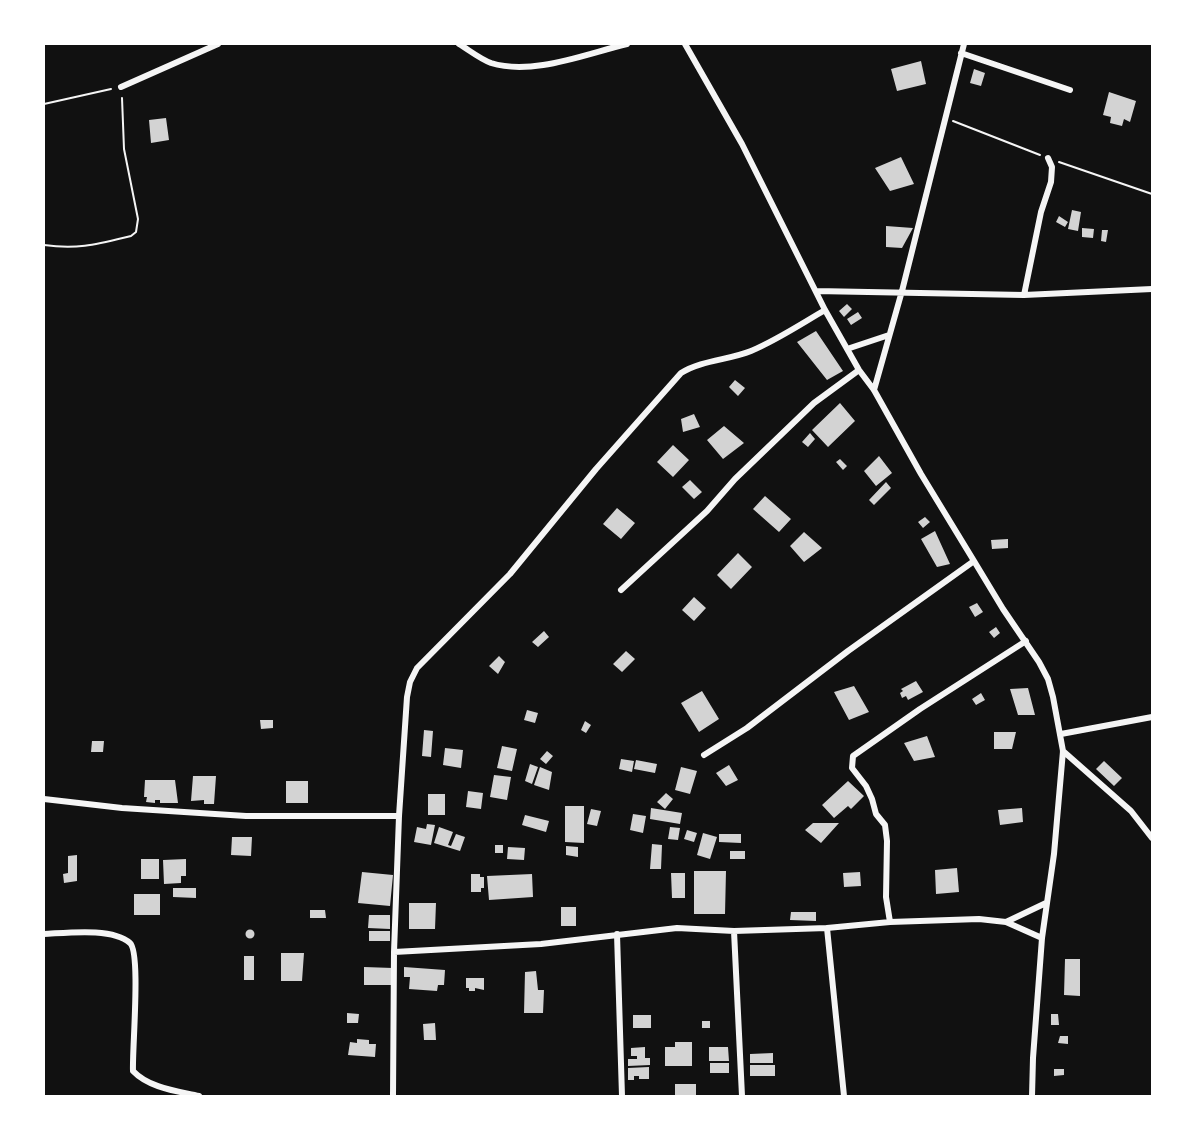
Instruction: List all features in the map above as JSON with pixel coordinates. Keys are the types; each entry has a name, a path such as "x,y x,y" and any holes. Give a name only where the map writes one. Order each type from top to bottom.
{"street":[{"path":"121,87 218,44"},
{"path":"459,44 488,62 516,69 548,64 627,44"},
{"path":"685,44 742,144 825,310 859,370 874,390 921,474 1048,679 1063,751 1054,854 1042,938 1032,1096"},
{"path":"874,390 902,291 964,44"},
{"path":"961,53 1070,90"},
{"path":"1024,294 1041,212 1051,182 1052,167 1048,158"},
{"path":"816,291 1024,294 1152,289"},
{"path":"393,1096 394,952 399,816 407,697 410,682 417,668 510,574 596,469 681,373 691,367 750,351 778,338 825,310"},
{"path":"848,349 889,335"},
{"path":"621,590 707,511 735,479 814,403 859,370"},
{"path":"704,755 747,728 848,651 974,561"},
{"path":"890,922 886,897 885,825 876,814 866,786 852,768 853,756 920,709 1026,641"},
{"path":"1061,734 1152,717"},
{"path":"1063,751 1131,811 1152,838"},
{"path":"44,799 122,808 246,816 399,816"},
{"path":"1006,922 1046,903"},
{"path":"394,952 540,944 677,928 734,931 979,919 1006,922 1042,938"},
{"path":"827,928 844,1096"},
{"path":"734,931 742,1096"},
{"path":"44,934 95,933 120,938 131,944 135,952 136,972 133,1071 140,1079 199,1096"},
{"path":"617,934 622,1096"}],"path":[{"path":"44,104 121,87 124,149 138,219 136,232 131,236 85,247 64,248 44,245"}],"building":[{"path":"921,61 926,84 897,91 891,69"},
{"path":"974,69 985,73 981,86 970,83"},
{"path":"1109,92 1136,101 1130,122 1124,119 1122,126 1110,123 1111,117 1103,115"},
{"path":"166,118 169,140 151,143 149,120"},
{"path":"901,157 914,184 890,191 875,168"},
{"path":"1072,210 1081,212 1078,231 1068,229"},
{"path":"1059,216 1068,222 1065,227 1056,222"},
{"path":"886,226 913,228 902,248 886,247"},
{"path":"1082,228 1094,229 1093,238 1082,237"},
{"path":"1102,230 1108,230 1106,242 1101,241"},
{"path":"847,304 852,309 844,317 839,311"},
{"path":"858,312 862,318 851,325 847,319"},
{"path":"816,331 843,371 827,380 797,342"},
{"path":"735,380 745,388 738,396 729,387"},
{"path":"840,403 855,421 828,447 812,430"},
{"path":"694,414 700,427 683,432 681,419"},
{"path":"724,426 744,443 723,459 707,440"},
{"path":"810,433 815,439 808,447 802,442"},
{"path":"673,445 689,460 673,477 657,462"},
{"path":"879,456 892,473 876,486 864,471"},
{"path":"840,459 847,466 843,470 836,462"},
{"path":"690,480 702,492 694,499 682,487"},
{"path":"886,482 891,488 874,505 869,500"},
{"path":"765,496 791,519 779,532 753,509"},
{"path":"617,508 635,523 621,539 603,524"},
{"path":"925,517 930,522 923,528 918,522"},
{"path":"935,531 950,564 937,567 921,539"},
{"path":"804,532 822,548 804,562 790,546"},
{"path":"1008,539 1008,548 992,549 991,540"},
{"path":"738,553 752,567 731,589 717,575"},
{"path":"694,597 706,608 694,621 682,610"},
{"path":"977,603 983,612 975,617 969,607"},
{"path":"996,627 1000,633 994,638 989,632"},
{"path":"544,631 549,637 538,647 532,642"},
{"path":"626,651 635,659 622,672 613,664"},
{"path":"499,656 505,662 498,674 489,666"},
{"path":"916,681 923,692 908,700 906,696 902,698 901,689"},
{"path":"854,686 869,712 849,720 834,692"},
{"path":"1028,688 1035,715 1018,715 1010,689"},
{"path":"702,691 719,719 699,732 681,703"},
{"path":"981,693 985,700 976,705 972,699"},
{"path":"527,710 538,713 535,723 524,720"},
{"path":"260,720 273,720 273,728 261,729"},
{"path":"585,721 591,725 586,733 581,730"},
{"path":"424,730 433,731 431,757 422,756"},
{"path":"994,732 1016,732 1012,749 994,749"},
{"path":"927,736 935,757 914,761 904,743"},
{"path":"92,741 104,741 103,752 91,752"},
{"path":"502,746 517,749 512,771 497,768"},
{"path":"445,748 463,750 461,768 443,765"},
{"path":"547,751 553,756 546,764 540,759"},
{"path":"621,759 634,761 632,772 619,769"},
{"path":"636,760 657,764 655,773 634,769"},
{"path":"1104,761 1122,778 1114,786 1096,769"},
{"path":"530,764 538,767 532,784 525,781"},
{"path":"729,765 738,780 726,786 716,773"},
{"path":"540,767 552,772 549,790 534,785"},
{"path":"681,767 697,771 690,794 675,790"},
{"path":"494,775 511,777 507,800 490,797"},
{"path":"193,776 216,776 214,804 204,804 204,800 191,801"},
{"path":"145,780 175,780 178,803 160,803 160,800 155,800 155,803 146,802"},
{"path":"286,781 308,781 308,803 286,803"},
{"path":"848,781 864,796 851,809 848,806 834,818 822,805"},
{"path":"468,791 483,793 481,809 466,807"},
{"path":"666,793 673,799 665,809 657,802"},
{"path":"428,794 445,794 445,815 428,815"},
{"path":"565,806 584,806 584,843 565,842"},
{"path":"651,808 682,813 680,824 650,819"},
{"path":"1022,808 1023,822 1000,825 998,810"},
{"path":"591,809 601,811 597,826 587,824"},
{"path":"633,814 646,816 643,833 630,830"},
{"path":"525,815 549,821 546,832 522,825"},
{"path":"813,823 839,823 821,843 805,830"},
{"path":"427,824 435,825 431,845 414,842 417,827 426,829"},
{"path":"439,827 453,832 448,845 451,846 456,834 465,837 460,851 434,843"},
{"path":"670,827 680,828 678,840 668,839"},
{"path":"687,830 697,833 694,842 684,839"},
{"path":"703,833 717,837 710,859 697,855"},
{"path":"719,834 741,834 741,843 719,842"},
{"path":"232,837 252,837 251,856 231,855"},
{"path":"652,844 662,845 661,869 650,869"},
{"path":"495,845 503,845 503,853 495,853"},
{"path":"566,846 578,847 578,857 566,855"},
{"path":"508,847 525,848 524,860 507,859"},
{"path":"730,851 745,851 745,859 730,859"},
{"path":"77,855 77,881 64,883 63,874 68,873 68,856"},
{"path":"141,859 159,859 159,879 141,879"},
{"path":"186,859 186,876 181,876 181,883 164,884 163,860"},
{"path":"957,868 959,892 936,894 935,870"},
{"path":"694,871 726,871 725,914 694,914"},
{"path":"362,872 393,875 390,906 358,903"},
{"path":"860,872 861,886 844,887 843,873"},
{"path":"671,873 685,873 685,898 672,898"},
{"path":"471,874 480,874 480,877 484,877 484,888 481,888 481,892 471,892"},
{"path":"532,874 533,897 489,900 487,876"},
{"path":"173,888 196,888 196,898 173,897"},
{"path":"134,894 160,894 160,915 134,915"},
{"path":"409,903 436,903 435,929 409,929"},
{"path":"561,907 576,907 576,926 561,926"},
{"path":"310,910 325,910 326,918 310,918"},
{"path":"791,912 816,912 816,921 790,920"},
{"path":"369,915 390,915 390,929 368,928"},
{"path":"250,930 254,934 250,938 246,934"},
{"path":"369,931 390,931 390,941 369,941"},
{"path":"281,953 304,953 302,981 281,981"},
{"path":"244,956 254,956 254,980 244,980"},
{"path":"1065,959 1080,959 1080,996 1064,995"},
{"path":"364,967 393,968 392,985 364,985"},
{"path":"404,967 445,970 444,985 438,985 437,991 409,989 410,977 404,977"},
{"path":"536,971 538,990 544,990 543,1013 524,1013 525,972"},
{"path":"466,978 484,978 484,990 475,988 475,991 469,991 469,988 466,988"},
{"path":"347,1013 359,1014 358,1023 347,1023"},
{"path":"1051,1014 1058,1014 1059,1025 1051,1025"},
{"path":"633,1015 651,1015 651,1028 633,1028"},
{"path":"702,1021 710,1021 710,1028 702,1028"},
{"path":"435,1023 436,1040 424,1040 423,1024"},
{"path":"1060,1036 1068,1036 1068,1044 1058,1043"},
{"path":"357,1039 369,1040 369,1044 376,1044 375,1057 348,1055 350,1042 357,1043"},
{"path":"675,1042 692,1042 692,1066 665,1066 665,1047 675,1047"},
{"path":"645,1047 645,1058 650,1058 650,1065 628,1066 628,1059 637,1059 637,1056 631,1056 631,1048"},
{"path":"709,1047 728,1047 729,1061 709,1061"},
{"path":"773,1053 773,1063 750,1063 750,1054"},
{"path":"710,1063 729,1063 729,1073 710,1073"},
{"path":"750,1065 775,1065 775,1076 750,1076"},
{"path":"649,1067 649,1079 639,1079 639,1076 634,1076 634,1080 628,1080 628,1068"},
{"path":"1054,1069 1064,1069 1064,1075 1054,1076"},
{"path":"675,1084 696,1084 696,1096 675,1096"}]}
